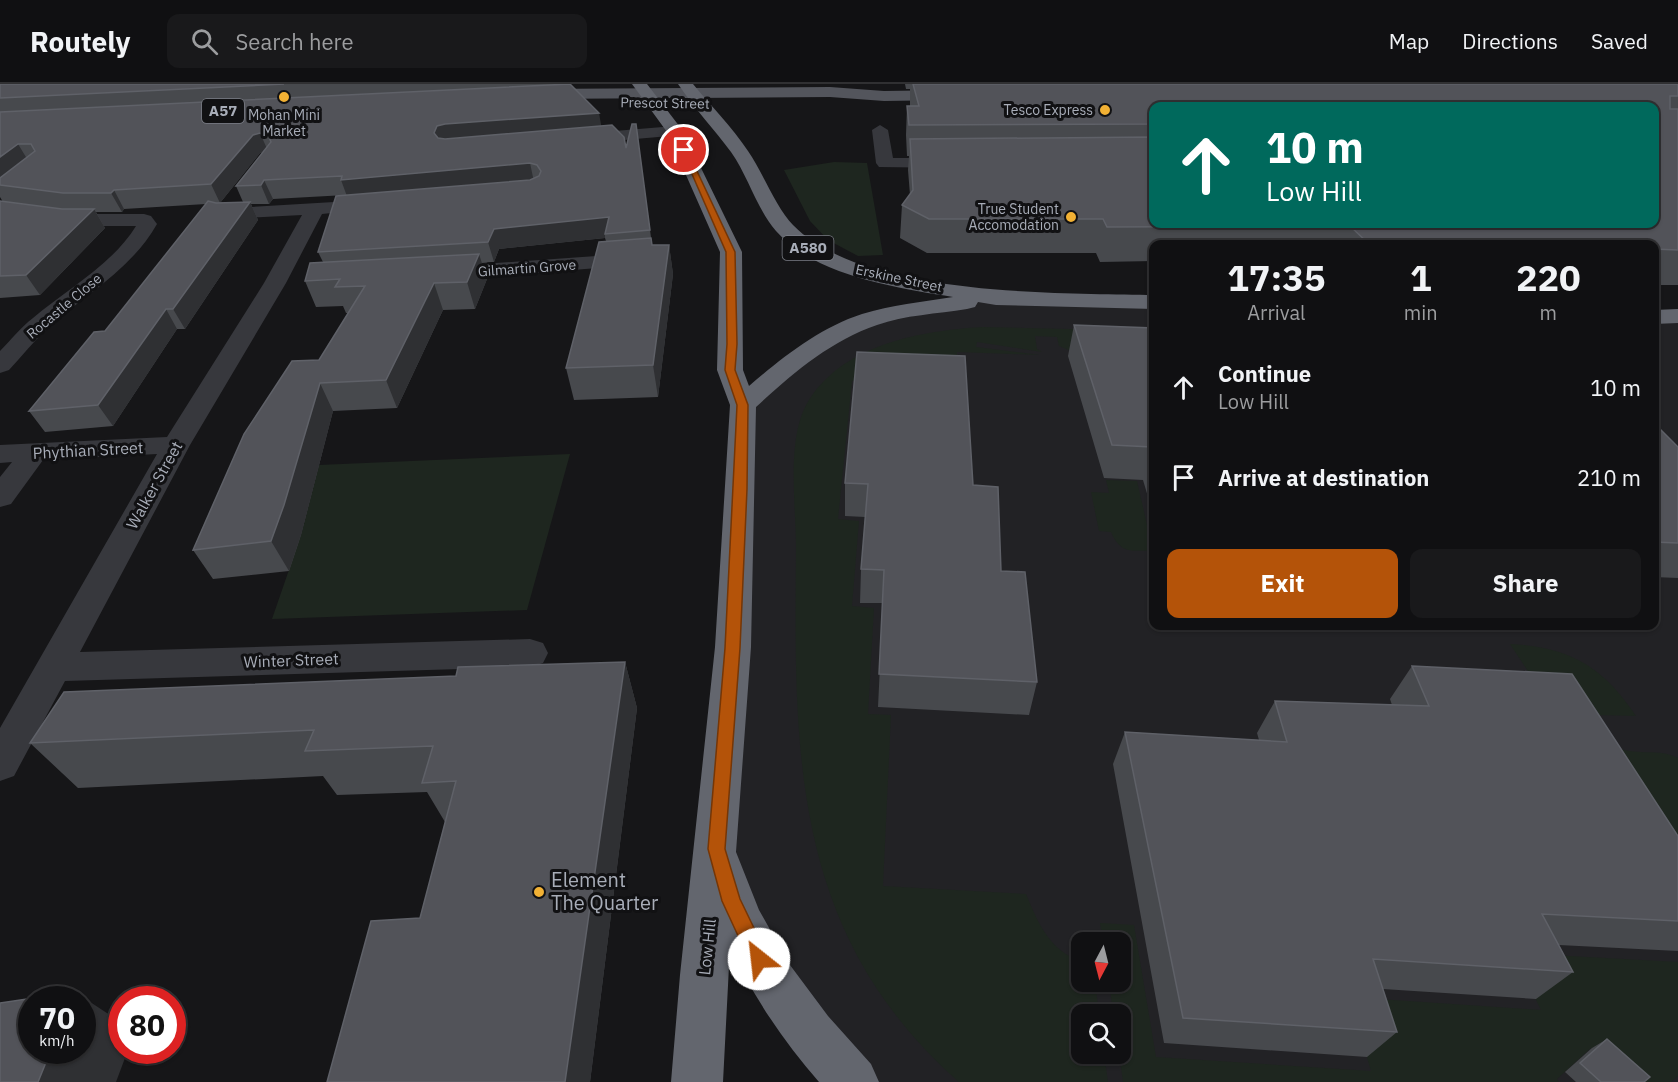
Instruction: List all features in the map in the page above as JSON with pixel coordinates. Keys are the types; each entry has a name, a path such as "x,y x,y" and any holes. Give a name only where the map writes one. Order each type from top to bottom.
{"highway":[{"name":"Low Hill","path":"646,94 675,131 731,252 730,370 743,405 733,648 717,849 704,975 697,1082"},
{"name":"Erskine Street","path":"693,94 740,152 784,228 810,249 843,265 907,283 996,298 1149,302"},
{"name":"A580","path":"743,405 805,352 839,332 868,320 893,314 996,298"},
{"path":"717,849 731,901 751,945 808,1030 854,1082"}],"main road":[{"name":"Prescot Street","path":"523,98 576,100 646,94 693,94 864,100 884,96 966,95"}],"street":[{"path":"880,130 885,163 972,162"},
{"path":"557,141 675,131"},
{"path":"239,195 225,213 351,207"},
{"name":"Walker Street","path":"3,755 176,445 287,283 315,210"},
{"name":"Rocastle Close","path":"0,211 74,220 133,219 144,220 147,224 139,238 97,280 39,324 0,365"},
{"name":"Gilmartin Grove","path":"417,275 636,250 659,258"},
{"name":"Phythian Street","path":"0,454 176,445"},
{"path":"0,497 34,453"},
{"name":"Winter Street","path":"53,667 530,652"}],"shaded area":[{"path":"834,162 867,163 883,255 858,256 828,240 810,221 784,170"},
{"path":"996,298 1149,302 1149,630 1659,630 1659,318 1678,320 1678,1082 853,1082 731,901 743,405 839,332"},
{"path":"982,327 1149,331 1076,353 1059,346 1057,337 1035,336 1037,349 1042,352 977,342 976,347 1041,355 957,352 957,374 852,381 838,519 859,521 852,606 874,608 868,714 891,715 883,886 1026,894 1046,935 1071,957 1071,992 1096,992 1098,1004 1071,1004 1071,1064 1106,1064 1108,1082 959,1082 904,1025 862,965 833,902 814,836 802,768 797,697 794,469 798,430 803,412 811,397 845,364 888,343 935,332"},
{"path":"570,454 527,610 272,619 301,535 319,465"},
{"path":"1106,480 1137,481 1149,534 1149,551 1133,551 1123,548 1111,532 1099,531 1091,492 1109,493"},
{"path":"1510,644 1550,650 1568,655 1583,663 1611,684 1636,716 1556,714"},
{"path":"1618,748 1633,752 1663,753 1678,758 1678,914"},
{"path":"1100,923 1134,925 1156,1057 1371,1071 1349,997 1541,1010 1513,953 1678,962 1678,1076 1671,1082 1630,1082 1591,1048 1557,1079 1559,1082 1123,1082 1121,1064 1131,1064 1131,1004 1112,1004 1110,992 1131,992 1131,932 1101,932"}],"building":[{"path":"0,84 284,84 0,98"},
{"path":"570,84 599,113 445,124 437,126 434,133 438,138 445,139 612,125 624,137 626,148 632,124 636,124 650,230 605,234 609,217 494,229 488,242 318,252 336,196 530,180 539,176 541,171 537,165 530,163 341,180 342,176 264,180 261,185 236,186 271,142 268,135 260,133 253,135 211,184 114,190 111,193 63,193 0,185 0,178 35,151 31,144 18,144 0,157 0,112"},
{"path":"913,84 1678,84 1678,96 1670,96 1670,109 1678,109 1678,250 1659,249 1659,240 1365,240 1352,228 1659,228 1659,102 1149,102 1149,124 909,125 907,106 919,106"},
{"path":"1149,137 1149,227 1107,227 1103,219 929,219 902,205 913,190 910,139"},
{"path":"0,201 62,209 94,209 26,275 0,276"},
{"path":"208,201 216,203 250,202 173,309 166,309 98,405 29,411 94,332 105,331"},
{"path":"651,238 652,245 669,245 653,365 566,368 599,242"},
{"path":"479,254 467,282 434,283 386,380 320,383 271,541 193,550 244,434 292,361 319,360 365,286 335,287 340,279 305,281 310,263"},
{"path":"1074,325 1149,328 1149,447 1112,445"},
{"path":"857,352 965,356 973,485 998,487 1001,571 1025,572 1037,682 879,674 884,570 861,569 868,484 845,483"},
{"path":"1659,428 1678,447 1678,543 1659,542"},
{"path":"625,662 565,1082 327,1082 371,921 420,918 456,781 422,783 433,746 305,751 314,730 30,743 64,692 456,676 458,667"},
{"path":"1412,666 1572,674 1678,836 1678,921 1542,914 1573,972 1373,959 1397,1032 1183,1018 1125,732 1287,742 1275,701 1429,706"},
{"path":"18,1000 18,1064 45,1064 38,1082 0,1082 0,1003"},
{"path":"1607,1039 1650,1077 1644,1082 1601,1082 1580,1063"}],"place":[{"name":"Mohan Mini Market","path":"284,97"},
{"name":"Tesco Express","path":"1105,110"},
{"name":"True Student Accomodation","path":"1071,217"},
{"name":"Element The Quarter","path":"539,892"}],"route":[{"path":"684,150 731,252 730,370 743,405 733,648 717,849 731,901 759,959"}]}
